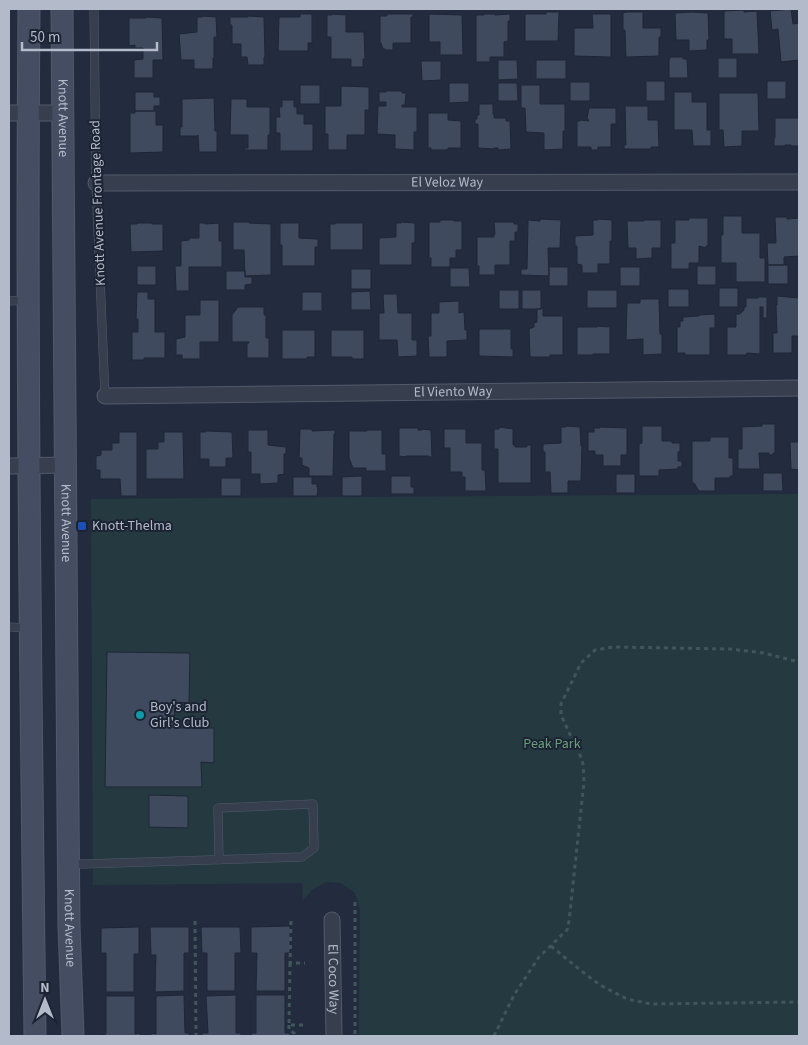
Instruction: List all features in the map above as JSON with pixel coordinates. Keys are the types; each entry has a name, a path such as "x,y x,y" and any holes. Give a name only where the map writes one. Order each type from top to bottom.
{"main road":[{"path":"29,9 18,113 19,465 30,628 35,1036"},
{"name":"Knott Avenue","path":"62,9 69,926 73,1036"}],"street":[{"path":"18,113 63,112"},
{"name":"El Veloz Way","path":"96,183 799,182"},
{"name":"El Viento Way","path":"105,396 799,388"},
{"path":"19,465 66,465"},
{"name":"El Coco Way","path":"332,920 334,1036"}],"lane":[{"name":"Knott Avenue Frontage Road","path":"94,9 96,183 105,396"},
{"path":"9,627 30,628"},
{"path":"69,864 218,860 302,857 314,848 313,804 218,808 218,860"}],"path":[{"path":"494,1036 514,995 539,957 567,930 584,782 583,764 578,749 561,715 561,704 581,663 595,650 613,646 730,649 764,653 799,662"},
{"path":"354,902 355,1036"},
{"path":"195,921 196,1036"},
{"path":"291,921 289,1030 294,1033 294,1036"},
{"path":"551,946 600,985 627,999 651,1004 799,1002"},
{"path":"290,963 305,963"},
{"path":"289,1025 306,1025"}],"green space":[{"name":"Peak Park","path":"799,494 799,1036 359,1036 360,909 355,893 341,883 326,882 313,889 303,900 302,883 93,885 91,499"}],"building":[{"path":"791,9 793,24 799,23 799,60 781,62 778,29 772,30 770,11"},
{"path":"744,10 744,12 757,11 759,54 732,54 732,39 724,39 724,11"},
{"path":"546,12 559,12 558,41 525,41 525,14 546,14"},
{"path":"643,12 643,28 661,28 659,56 626,57 623,13"},
{"path":"675,13 708,13 709,40 707,40 707,50 689,51 689,40 676,40"},
{"path":"300,14 312,14 312,43 308,43 308,51 278,51 279,17 300,17"},
{"path":"387,14 413,14 413,17 411,17 411,43 393,43 393,50 383,49 380,43 380,16 387,16"},
{"path":"429,14 462,15 463,55 440,55 440,42 429,42"},
{"path":"510,14 508,41 504,42 504,57 490,57 490,62 476,62 476,15"},
{"path":"592,14 611,14 611,57 574,56 574,28 593,28"},
{"path":"327,15 346,15 346,32 364,32 365,59 363,59 363,67 351,67 351,59 331,59 331,37 327,37"},
{"path":"197,17 216,17 217,37 214,37 213,69 194,69 194,60 181,60 179,34 197,32"},
{"path":"230,17 264,17 264,65 248,65 247,57 241,57 241,44 232,44"},
{"path":"129,18 162,18 163,60 153,60 153,78 134,78 134,60 143,59 143,48 135,48 135,45 129,46"},
{"path":"670,57 683,57 683,59 687,59 688,78 669,78"},
{"path":"718,58 737,58 737,78 718,78"},
{"path":"498,60 517,60 518,79 498,80"},
{"path":"536,60 566,60 566,79 536,79"},
{"path":"421,61 441,61 441,80 422,81"},
{"path":"646,81 665,81 665,101 646,101"},
{"path":"767,81 786,81 786,99 767,99"},
{"path":"570,82 590,82 590,101 570,101"},
{"path":"449,83 469,83 469,102 449,103"},
{"path":"498,83 517,83 518,101 498,101"},
{"path":"300,85 320,85 320,104 300,104"},
{"path":"521,85 540,85 540,104 565,104 563,149 544,150 544,133 526,132 525,108 521,108"},
{"path":"341,86 369,87 369,110 365,110 365,135 347,135 347,150 328,150 328,134 325,134 325,106 341,106"},
{"path":"402,91 402,93 406,93 405,105 402,105 402,107 417,107 417,132 414,132 414,150 395,149 395,135 377,134 378,106 386,106 386,102 379,102 379,92"},
{"path":"135,92 154,92 154,97 160,97 160,106 154,106 154,111 135,111"},
{"path":"674,92 692,92 692,102 707,102 707,130 711,130 711,146 693,146 692,130 674,130"},
{"path":"719,93 758,93 759,131 742,131 742,146 724,147 723,130 719,130"},
{"path":"214,98 217,152 199,152 198,135 180,136 180,127 182,127 182,99"},
{"path":"231,99 247,99 247,107 270,107 268,150 244,150 244,148 248,148 248,135 230,135"},
{"path":"282,100 294,100 297,114 304,114 304,124 313,124 313,151 280,151 280,133 276,133 276,117 280,117 279,107 282,107"},
{"path":"479,104 493,104 494,118 506,118 506,121 510,121 511,149 478,148 478,124 475,124 475,119 479,115"},
{"path":"625,106 648,106 648,120 658,120 659,147 651,147 651,149 624,149 624,145 626,145"},
{"path":"589,108 616,108 616,124 611,124 611,147 598,147 598,150 591,150 591,147 577,147 577,121 589,121 587,118"},
{"path":"135,111 156,111 156,125 163,125 163,152 130,153 130,113 135,113"},
{"path":"428,113 448,113 448,120 461,121 461,148 431,150 431,148 428,148"},
{"path":"775,118 799,118 799,146 774,146"},
{"path":"723,216 742,216 742,233 760,233 760,258 765,258 765,282 736,282 736,263 721,263"},
{"path":"775,217 799,218 799,256 784,257 784,265 768,265 767,243 776,243"},
{"path":"689,218 708,218 708,246 706,248 699,246 699,263 689,263 689,269 671,269 671,243 675,243 675,220 689,220"},
{"path":"540,219 561,220 560,248 548,248 549,276 521,275 521,269 527,269 528,220 540,221"},
{"path":"440,220 462,221 462,250 456,250 456,258 450,258 450,267 431,267 431,258 429,258 429,222 440,222"},
{"path":"593,220 612,220 610,264 598,264 598,273 582,273 582,265 577,264 575,236 593,235"},
{"path":"661,220 661,248 652,248 652,258 636,259 636,248 628,248 627,221"},
{"path":"233,222 271,224 271,275 245,276 244,250 233,250"},
{"path":"494,222 514,222 514,224 518,224 518,232 515,232 515,241 510,241 510,265 495,265 495,275 479,275 479,266 477,266 477,237 494,237"},
{"path":"199,223 219,223 219,241 222,241 222,267 189,267 189,291 176,291 175,266 181,266 181,241 189,240 189,238 199,238"},
{"path":"280,223 299,223 299,238 318,239 318,247 315,247 315,266 282,266"},
{"path":"363,223 363,250 330,250 330,224"},
{"path":"396,223 415,223 415,243 412,243 412,265 379,265 379,238 396,237"},
{"path":"130,224 163,224 163,251 131,252"},
{"path":"768,265 788,265 788,284 768,284"},
{"path":"137,266 156,266 156,285 137,285"},
{"path":"697,266 716,266 716,285 697,285"},
{"path":"549,267 568,267 568,286 549,286"},
{"path":"620,267 640,267 640,286 620,286"},
{"path":"450,268 469,268 470,287 450,287"},
{"path":"351,269 371,269 371,289 351,289"},
{"path":"226,271 245,271 245,277 252,277 252,284 245,285 245,290 226,290"},
{"path":"719,288 738,288 738,307 719,307"},
{"path":"668,289 689,289 689,307 668,307"},
{"path":"499,290 519,290 519,309 499,309"},
{"path":"522,290 541,290 541,309 522,309"},
{"path":"587,290 617,290 617,308 587,308"},
{"path":"370,291 371,310 351,310 351,292"},
{"path":"137,292 148,292 148,299 155,299 155,332 165,332 165,358 132,360 132,332 138,332 138,319 136,319"},
{"path":"302,292 322,292 322,311 302,311"},
{"path":"383,294 397,294 398,313 412,313 412,340 417,340 417,356 398,357 397,340 379,340 379,313 384,313"},
{"path":"777,296 799,298 799,336 792,336 792,353 773,353 773,333 777,333"},
{"path":"767,297 767,318 763,318 763,307 760,307 760,354 727,355 727,327 736,327 736,314 740,314 744,307 746,307 746,298"},
{"path":"640,299 659,299 662,354 643,355 643,339 626,340 627,303 640,303"},
{"path":"200,300 219,300 219,342 200,342 200,359 182,359 182,355 176,355 176,339 185,337 185,315 200,315"},
{"path":"459,301 459,313 464,312 467,340 447,341 447,357 429,357 428,336 431,336 431,313 439,313 439,302"},
{"path":"238,307 264,307 266,338 269,338 269,358 247,358 247,343 249,342 232,342 232,315"},
{"path":"543,308 543,316 563,316 563,355 530,357 529,329 534,327 534,323 537,322 537,309"},
{"path":"715,314 715,328 710,328 710,355 685,355 685,353 677,353 677,327 680,327 680,321 683,321 683,317"},
{"path":"577,327 610,327 610,354 577,355"},
{"path":"479,329 511,329 513,357 479,356"},
{"path":"282,330 315,330 315,357 307,357 307,359 282,359"},
{"path":"331,330 364,330 364,359 331,357"},
{"path":"762,424 775,424 775,453 769,455 769,453 759,453 760,469 738,469 738,449 742,449 742,427 762,426"},
{"path":"642,426 662,426 662,441 680,443 678,461 682,461 682,467 659,470 659,476 639,476 639,444 642,443"},
{"path":"499,427 513,429 513,445 515,447 531,445 531,483 498,483 498,449 494,449 494,429 499,429"},
{"path":"561,427 580,427 582,446 581,481 568,481 568,493 551,493 550,472 545,472 543,444 561,443"},
{"path":"399,428 431,430 432,457 399,456"},
{"path":"594,428 627,428 627,455 621,455 621,466 603,466 603,455 595,455 595,451 588,451 588,432 594,432"},
{"path":"300,429 312,429 312,431 335,430 333,476 309,476 309,468 302,465 302,458 299,458"},
{"path":"444,429 466,429 466,443 482,443 482,470 485,470 486,491 465,491 465,477 462,477 462,472 450,472 450,448 444,448"},
{"path":"248,430 268,430 268,445 286,447 284,474 278,475 278,483 260,484 260,474 251,474"},
{"path":"382,430 382,454 386,454 386,471 366,471 366,468 353,468 349,458 349,431"},
{"path":"119,432 137,432 137,496 121,496 120,479 100,479 100,470 96,470 96,456 101,455 101,450 112,450 112,443 119,443"},
{"path":"164,432 183,432 184,479 146,479 146,449 158,449 158,442 164,442"},
{"path":"200,432 232,432 233,458 226,458 226,467 209,467 209,459 200,459"},
{"path":"710,437 729,437 729,458 733,458 733,476 730,476 730,478 715,478 715,491 699,491 694,483 692,483 692,441 710,441"},
{"path":"790,442 799,442 799,470 791,469"},
{"path":"763,473 782,473 783,491 763,491"},
{"path":"616,474 635,474 635,493 616,493"},
{"path":"362,476 362,496 342,496 342,477"},
{"path":"391,476 411,476 411,487 414,487 414,494 391,494"},
{"path":"293,477 312,477 312,484 317,484 318,487 317,496 293,496"},
{"path":"221,478 241,478 241,496 221,496"},
{"name":"Boy's and Girl's Club","path":"107,652 190,653 189,703 175,702 174,728 214,728 214,763 201,762 202,787 105,787"},
{"path":"149,795 188,796 188,828 149,827"},
{"path":"290,926 290,953 285,953 285,991 256,991 257,953 251,953 251,927"},
{"path":"139,927 139,954 134,954 134,992 106,992 106,953 101,953 101,928"},
{"path":"150,927 189,927 189,953 184,953 184,991 155,992 156,955 151,955"},
{"path":"201,927 240,927 241,953 235,953 235,991 207,991 207,953 202,953"},
{"path":"184,995 185,1033 189,1033 189,1036 151,1036 151,1033 156,1034 156,996"},
{"path":"236,995 236,1033 241,1033 241,1036 202,1036 202,1033 208,1033 206,996"},
{"path":"256,995 285,995 285,1033 290,1033 290,1036 252,1036 251,1033 256,1033"},
{"path":"106,996 135,996 135,1034 140,1033 140,1036 101,1036 106,1034"}],"place":[{"name":"Knott-Thelma","path":"82,526"},
{"name":"Boy's and Girl's Club","path":"140,715"}]}
